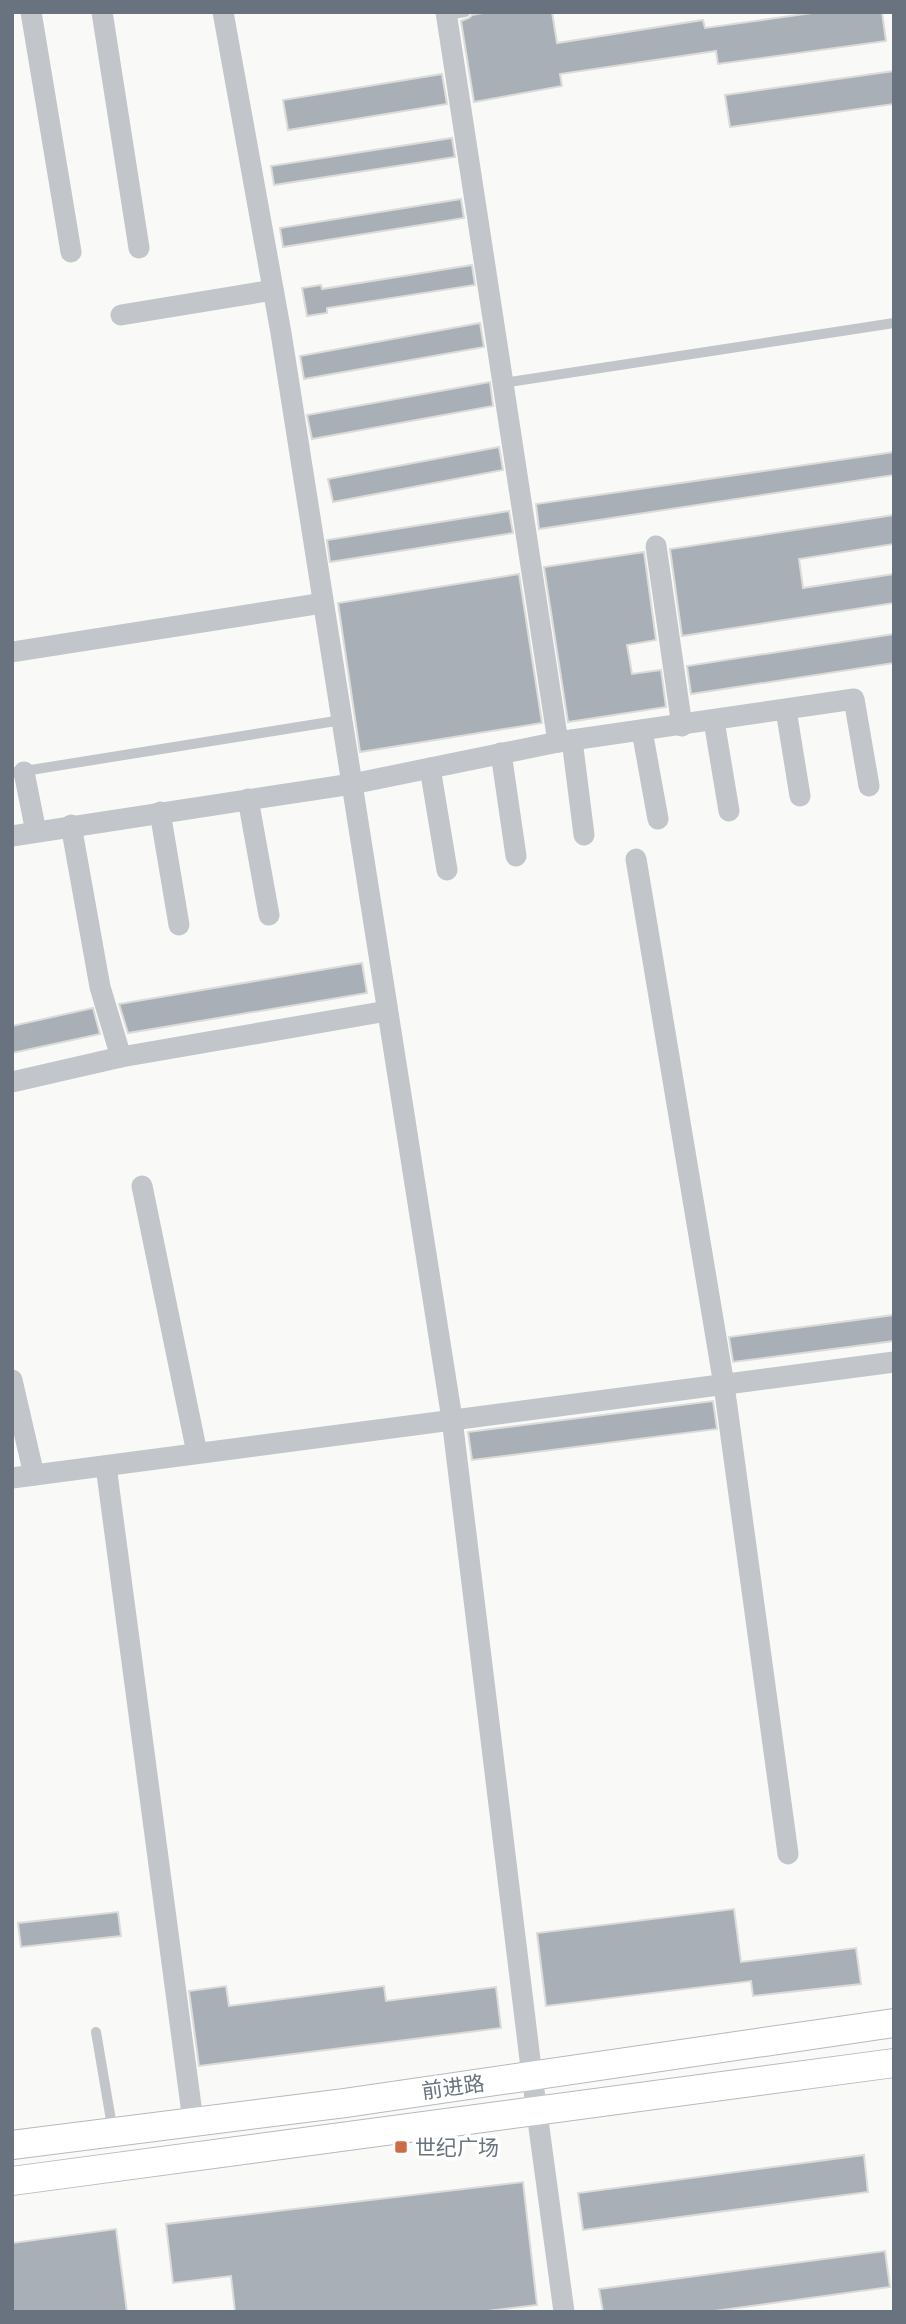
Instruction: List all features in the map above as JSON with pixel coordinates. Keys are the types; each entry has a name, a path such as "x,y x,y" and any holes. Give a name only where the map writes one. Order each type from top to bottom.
{"main road":[{"name":"前进路","path":"12,2145 345,2103 894,2023"},
{"name":"前进路","path":"12,2181 894,2063"}],"street":[{"path":"31,12 71,252"},
{"path":"102,12 139,248"},
{"path":"223,12 273,290 452,1419 532,2076 564,2312"},
{"path":"453,13 503,383 565,741 584,835"},
{"path":"121,316 273,290"},
{"path":"656,545 682,726"},
{"path":"12,652 323,603"},
{"path":"12,836 352,784 565,741 854,699 869,786"},
{"path":"786,710 800,796"},
{"path":"714,721 729,811"},
{"path":"642,731 658,819"},
{"path":"501,753 516,856"},
{"path":"430,768 447,870"},
{"path":"18,773 36,832"},
{"path":"248,799 269,915"},
{"path":"160,812 179,925"},
{"path":"71,825 100,987 121,1057"},
{"path":"636,859 724,1385 788,1854"},
{"path":"12,1082 121,1057 387,1011"},
{"path":"142,1186 197,1453"},
{"path":"12,1478 894,1362"},
{"path":"12,1380 34,1475"},
{"path":"106,1466 193,2121"}],"lane":[{"path":"503,383 894,323"},
{"path":"18,773 342,720"},
{"path":"96,2032 113,2132"}],"building":[{"path":"488,12 552,12 557,43 703,20 705,28 819,12 882,12 886,41 718,64 716,51 560,74 562,86 474,102 461,21 472,15"},
{"path":"894,71 894,104 730,127 725,95"},
{"path":"442,74 447,104 288,130 283,100"},
{"path":"452,138 455,157 274,185 271,166"},
{"path":"461,199 464,218 283,247 280,228"},
{"path":"472,265 475,285 327,308 327,313 307,316 302,288 321,285 322,289"},
{"path":"480,323 484,347 304,379 300,356"},
{"path":"490,382 493,406 312,439 307,415"},
{"path":"499,447 503,470 333,502 328,479"},
{"path":"894,452 894,475 539,529 536,504"},
{"path":"509,511 513,533 330,562 327,540"},
{"path":"894,515 894,544 799,559 803,588 894,574 894,603 682,636 670,549"},
{"path":"644,552 656,640 627,645 632,674 661,670 666,707 568,722 544,567"},
{"path":"519,574 542,723 360,752 338,603"},
{"path":"894,634 894,663 691,694 687,666"},
{"path":"362,963 367,993 128,1033 119,1004"},
{"path":"93,1008 100,1034 12,1053 12,1026"},
{"path":"894,1315 894,1341 733,1362 729,1337"},
{"path":"713,1401 717,1429 472,1460 468,1432"},
{"path":"734,1909 741,1962 856,1948 861,1984 753,1996 751,1981 546,2006 537,1933"},
{"path":"118,1912 121,1936 21,1947 18,1923"},
{"path":"226,1986 229,2006 384,1986 386,2001 496,1987 501,2028 199,2066 189,1991"},
{"path":"864,2155 868,2192 583,2230 578,2193"},
{"path":"523,2182 537,2305 479,2312 235,2312 231,2276 173,2283 166,2224"},
{"path":"116,2229 127,2312 12,2312 12,2243"},
{"path":"885,2251 890,2287 707,2312 603,2312 599,2289"}],"place":[{"name":"世纪广场","path":"401,2147"}]}
